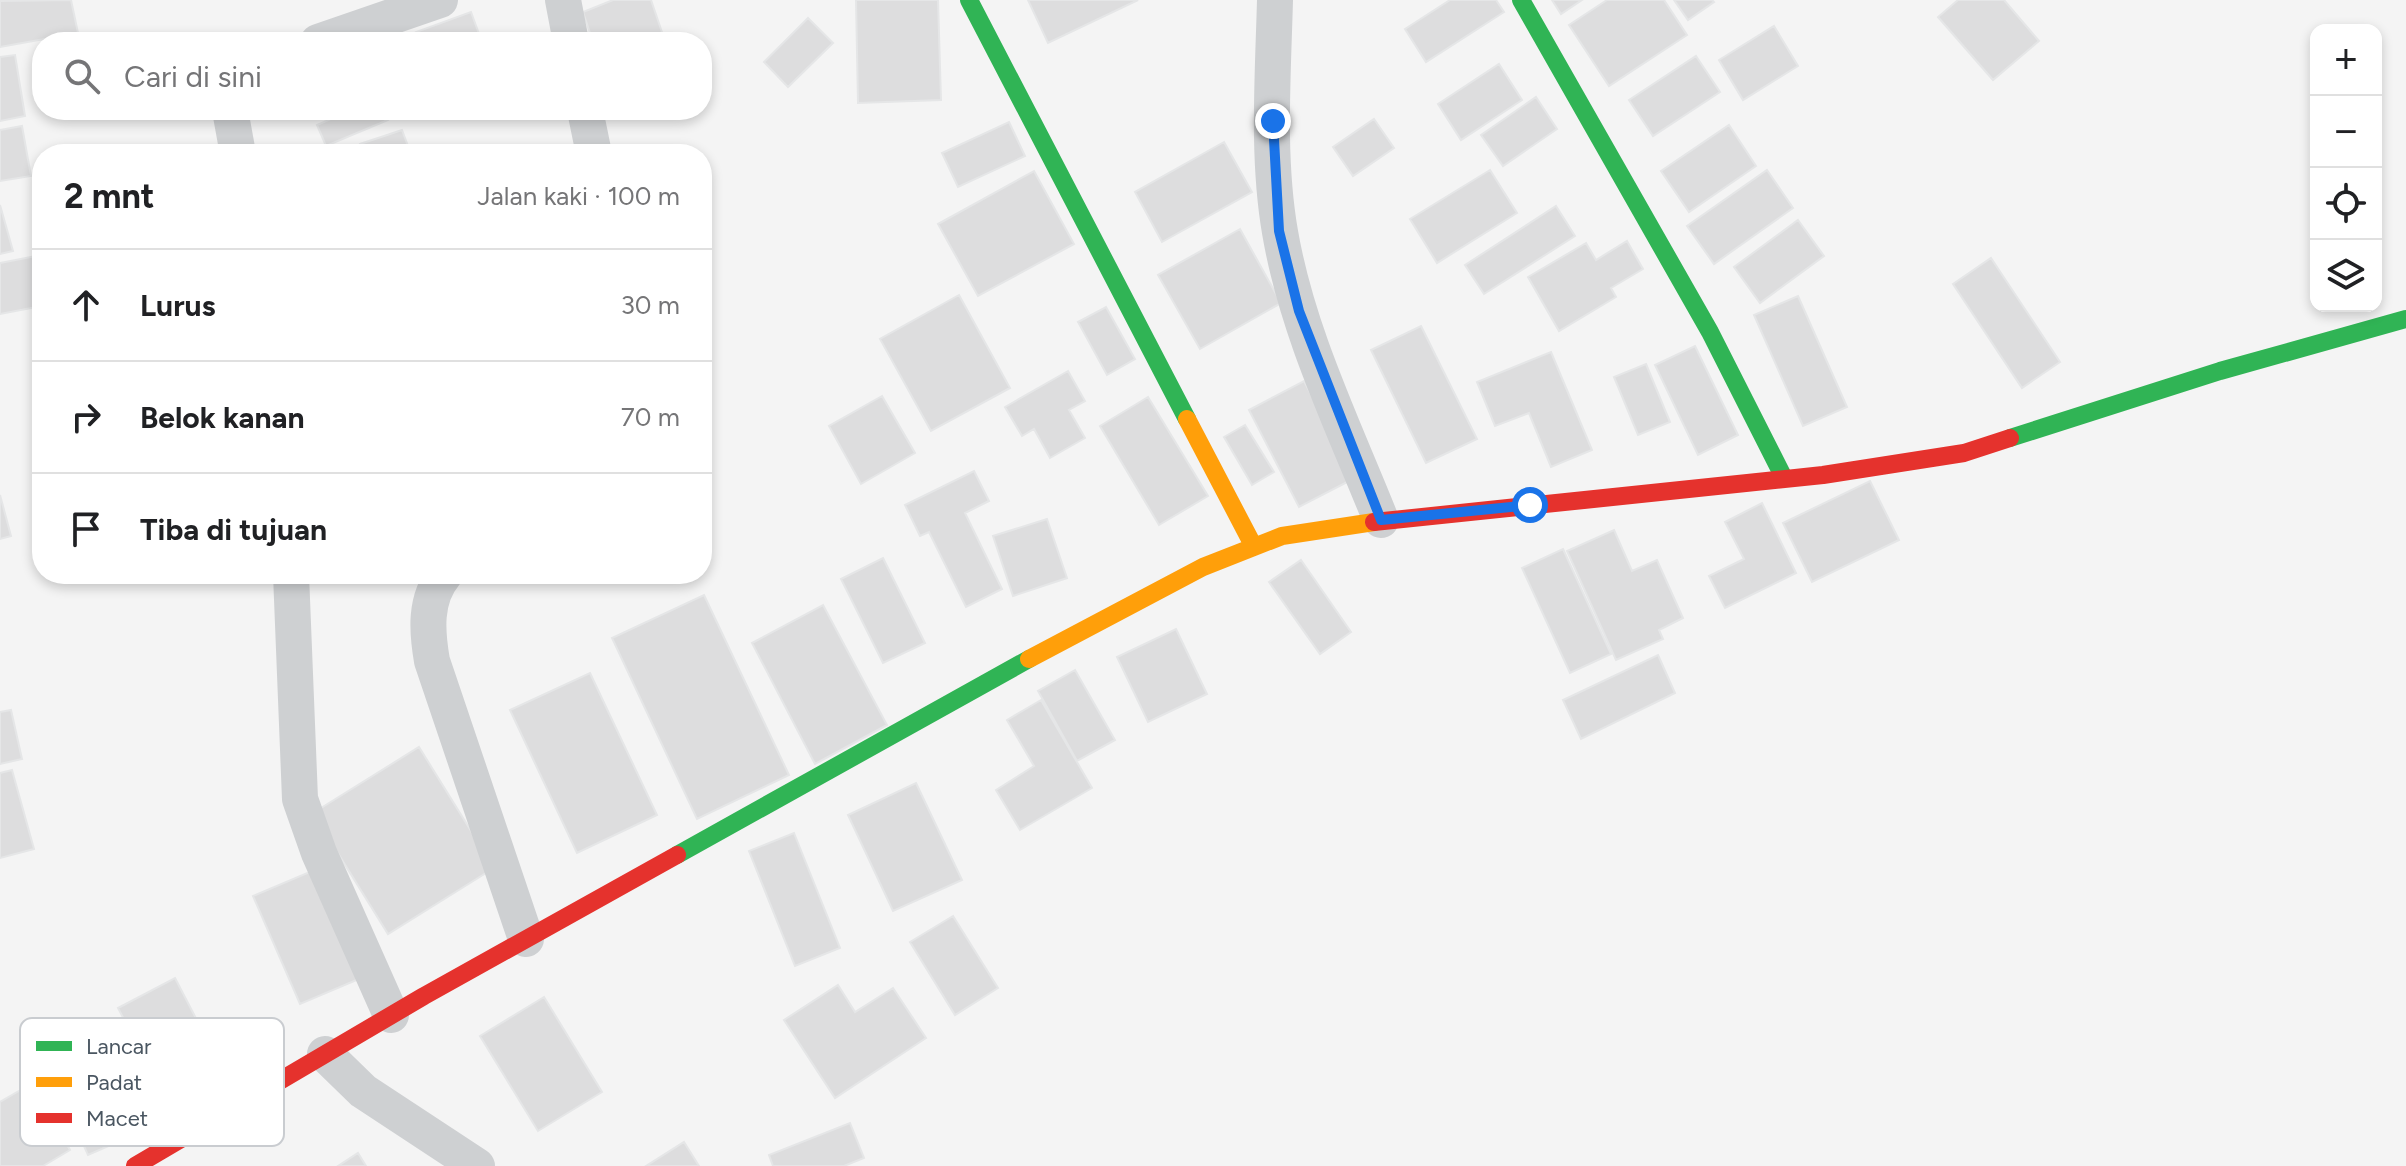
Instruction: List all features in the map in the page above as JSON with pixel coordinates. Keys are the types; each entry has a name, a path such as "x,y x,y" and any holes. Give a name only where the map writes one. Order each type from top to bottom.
{"street":[{"path":"347,32 440,0"},
{"path":"563,0 569,32"},
{"path":"969,0 1254,547"},
{"path":"1275,0 1273,121 1279,231 1299,311 1381,520"},
{"path":"1521,0 1703,318 1784,478"},
{"path":"232,120 236,144"},
{"path":"587,120 592,144"},
{"path":"284,1078 526,939 1085,628 1203,567 1254,547 1310,530 1381,520 1784,478 1964,453 2220,371 2406,319"},
{"path":"291,584 300,799 319,853 391,1015"},
{"path":"440,584 431,602 427,633 432,661 526,939"},
{"path":"325,1054 387,1109 477,1166"},
{"path":"135,1166 169,1146"}],"building":[{"path":"71,0 78,32 32,32 32,41 0,47 0,1"},
{"path":"613,0 651,0 662,32 590,32 583,12"},
{"path":"856,0 938,0 941,100 858,103"},
{"path":"1028,0 1138,0 1048,43"},
{"path":"1450,0 1496,0 1504,12 1426,62 1405,29"},
{"path":"1552,0 1582,0 1561,14"},
{"path":"1607,0 1664,0 1687,35 1609,86 1569,25"},
{"path":"1674,0 1712,0 1714,2 1688,20"},
{"path":"1958,0 2004,0 2039,41 1993,80 1938,17"},
{"path":"471,12 478,32 416,32"},
{"path":"808,18 833,43 788,87 764,62"},
{"path":"1774,26 1798,66 1743,100 1719,60"},
{"path":"15,55 25,116 0,121 0,57"},
{"path":"1696,56 1720,92 1653,136 1629,100"},
{"path":"1499,64 1522,100 1461,140 1438,104"},
{"path":"1536,97 1557,129 1503,166 1481,135"},
{"path":"1374,119 1394,148 1353,176 1333,147"},
{"path":"328,120 388,120 331,144 325,144 317,125"},
{"path":"1009,122 1025,156 958,187 942,153"},
{"path":"1729,125 1756,166 1689,212 1661,171"},
{"path":"22,126 31,176 0,181 0,130"},
{"path":"402,130 407,144 360,144"},
{"path":"1224,142 1252,192 1162,242 1135,192"},
{"path":"1490,170 1517,213 1437,263 1410,219"},
{"path":"1767,170 1793,208 1714,264 1687,226"},
{"path":"1034,171 1074,244 978,296 938,224"},
{"path":"0,205 13,251 0,254"},
{"path":"1556,206 1575,236 1484,294 1465,265"},
{"path":"1798,220 1824,256 1760,303 1734,267"},
{"path":"1240,229 1281,303 1200,349 1158,275"},
{"path":"1627,241 1643,269 1611,288 1616,297 1559,331 1528,277 1586,243 1596,260"},
{"path":"32,257 32,308 0,314 0,263"},
{"path":"1991,258 2060,362 2022,388 1953,284"},
{"path":"959,295 1010,388 931,431 880,339"},
{"path":"1798,296 1847,407 1803,426 1754,315"},
{"path":"1106,307 1135,359 1107,375 1078,322"},
{"path":"1421,326 1477,439 1426,463 1371,350"},
{"path":"1695,346 1738,435 1698,455 1655,365"},
{"path":"1551,352 1592,450 1551,467 1529,413 1495,426 1477,382"},
{"path":"1646,364 1670,422 1638,435 1614,377"},
{"path":"1068,371 1085,401 1069,410 1085,438 1050,458 1034,429 1022,436 1005,407"},
{"path":"1304,381 1355,478 1299,507 1249,410"},
{"path":"882,396 915,453 861,484 829,426"},
{"path":"1148,397 1208,496 1159,525 1100,426"},
{"path":"1245,425 1274,472 1252,485 1224,437"},
{"path":"974,471 989,501 965,513 1002,589 966,607 929,532 920,536 905,505"},
{"path":"1870,481 1899,540 1812,582 1783,523"},
{"path":"0,495 11,536 0,539"},
{"path":"1762,503 1796,573 1725,608 1709,576 1744,559 1725,522"},
{"path":"1047,519 1067,578 1013,596 993,536"},
{"path":"1614,530 1632,571 1657,560 1683,618 1659,630 1663,639 1616,660 1567,551"},
{"path":"1563,549 1611,654 1570,673 1522,568"},
{"path":"883,558 925,643 883,663 841,579"},
{"path":"1301,560 1351,632 1320,654 1269,582"},
{"path":"704,595 789,775 697,819 612,638"},
{"path":"823,605 887,725 815,764 752,643"},
{"path":"1176,629 1207,694 1148,722 1117,657"},
{"path":"1658,655 1675,693 1581,739 1563,700"},
{"path":"1075,670 1115,740 1077,761 1038,691"},
{"path":"590,673 657,815 577,853 510,710"},
{"path":"1041,700 1092,788 1020,830 996,790 1034,766 1007,720"},
{"path":"11,710 22,759 0,764 0,712"},
{"path":"419,747 494,868 388,934 313,813"},
{"path":"12,770 34,849 0,858 0,773"},
{"path":"916,783 962,880 893,911 848,815"},
{"path":"794,833 840,948 795,966 749,851"},
{"path":"312,871 359,979 300,1004 253,896"},
{"path":"953,916 998,988 955,1015 910,942"},
{"path":"175,978 196,1018 123,1018 118,1008"},
{"path":"838,985 855,1012 893,988 926,1038 835,1098 784,1020"},
{"path":"544,997 602,1092 538,1131 480,1036"},
{"path":"20,1090 20,1146 68,1146 70,1150 43,1166 0,1166 0,1102"},
{"path":"850,1123 864,1158 844,1166 773,1166 769,1155"},
{"path":"684,1142 699,1166 646,1166"},
{"path":"84,1146 109,1146 88,1155"},
{"path":"358,1153 366,1166 338,1166"}],"traffic: fast":[{"path":"969,0 1187,419"},
{"path":"1521,0 1710,332 1784,478"},
{"path":"2010,438 2220,371 2406,319"},
{"path":"677,855 1029,659"}],"traffic: slow":[{"path":"1187,419 1254,547"},
{"path":"1029,659 1203,567 1282,536 1374,522"}],"traffic: jam":[{"path":"1374,522 1823,475 1964,453 2010,438"},
{"path":"284,1078 424,996 677,855"},
{"path":"135,1166 169,1146"}],"route":[{"path":"1273,121 1279,231 1299,311 1381,520 1530,505"}]}
